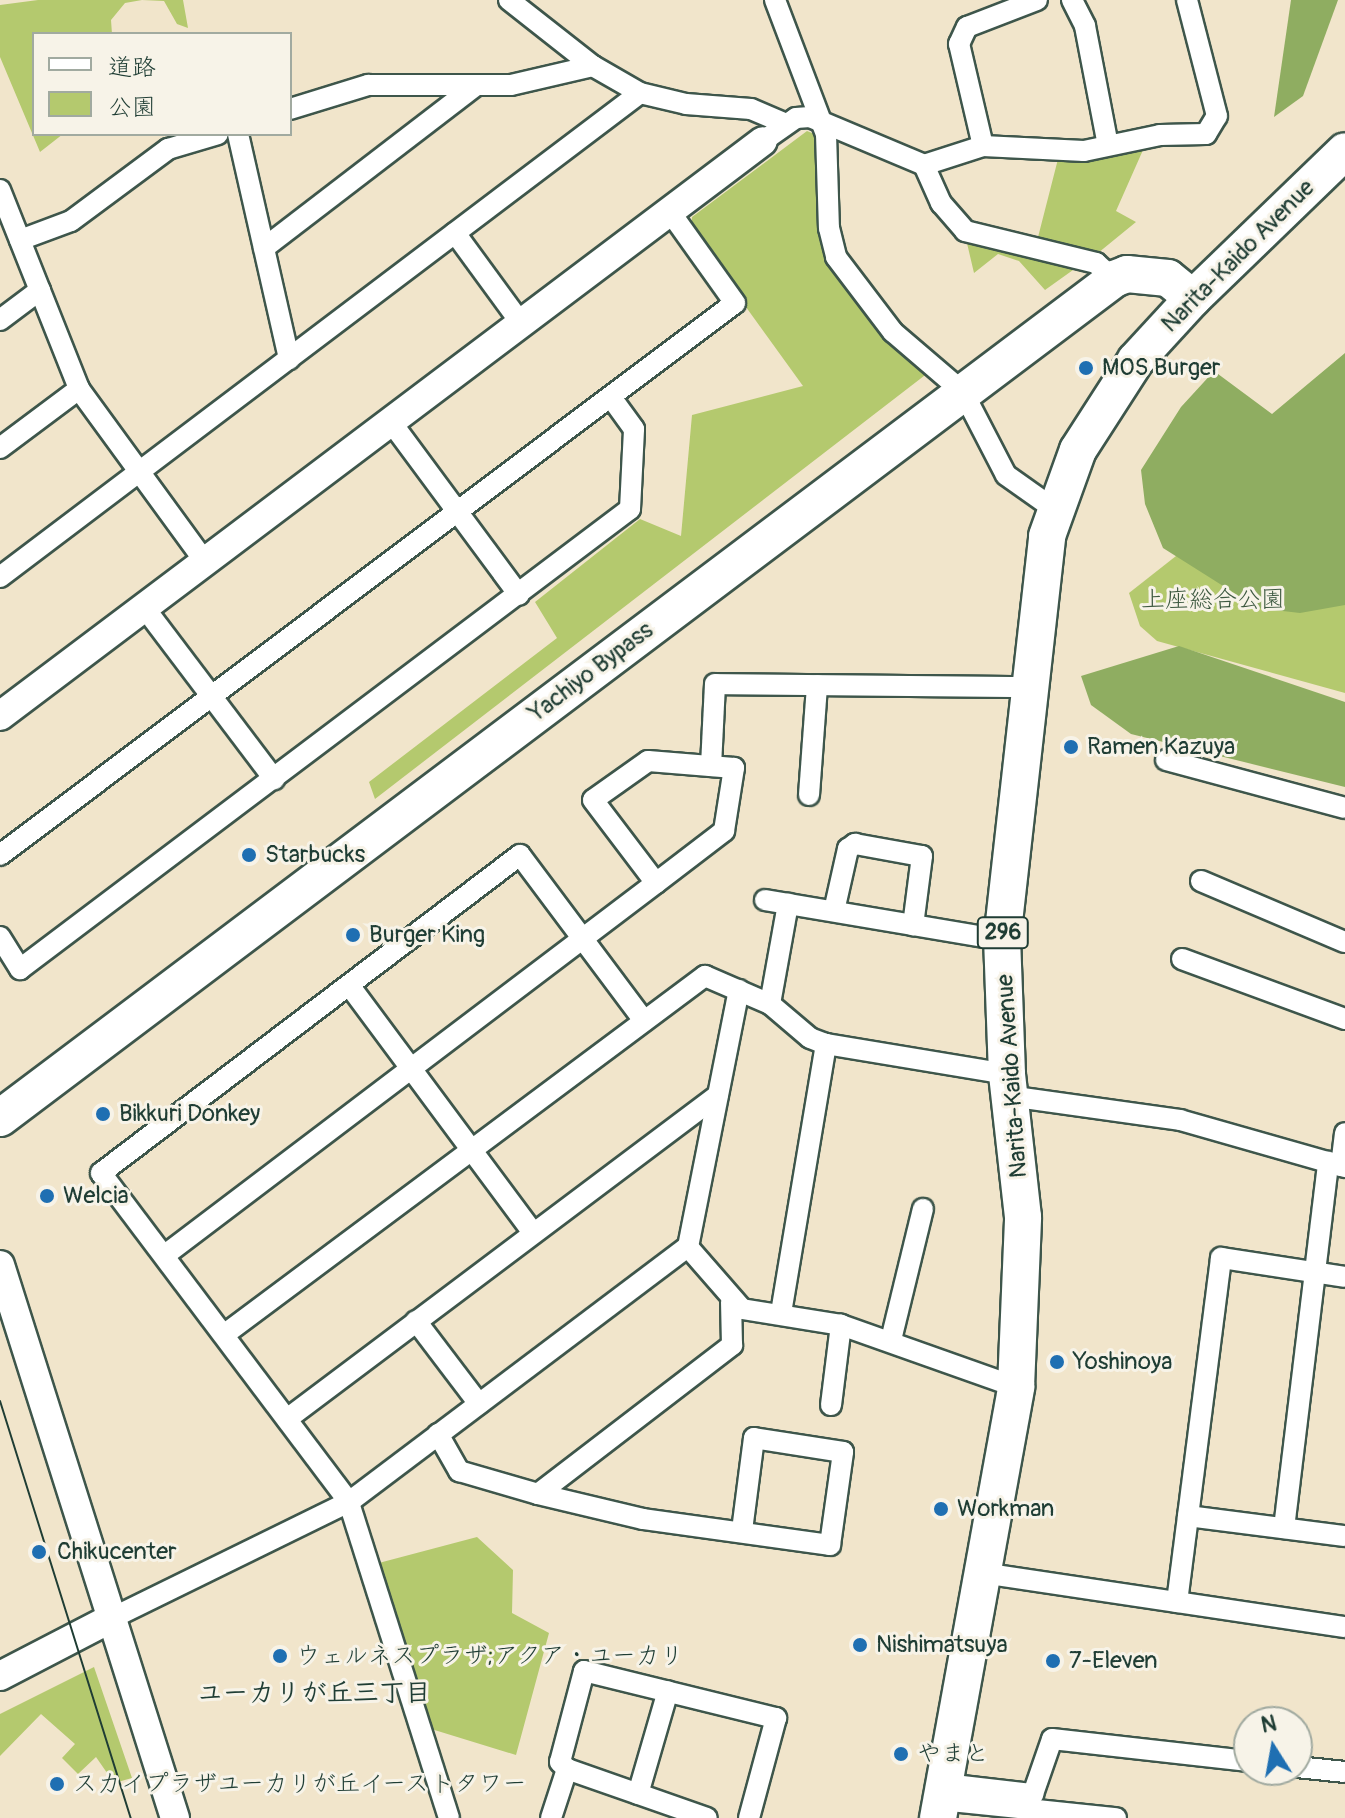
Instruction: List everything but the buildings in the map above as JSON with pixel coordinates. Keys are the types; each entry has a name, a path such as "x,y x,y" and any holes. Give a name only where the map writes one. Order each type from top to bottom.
{"highway":[{"name":"Narita-Kaido Avenue","path":"941,1801 1016,1387 1023,1217 1008,1085 1002,940 1027,687 1054,509 1104,405 1193,298 1345,151"},
{"path":"1114,279 1127,274 1168,278 1193,298"},
{"name":"Yachiyo Bypass","path":"0,1118 1114,279"}],"street":[{"path":"509,0 593,66 640,93 686,104 751,109 786,124"},
{"path":"775,0 823,123 829,228 836,257 893,332 963,392 1006,475 1054,509"},
{"path":"983,146 959,44 967,27 1037,0"},
{"path":"1072,0 1085,26 1108,145"},
{"path":"0,716 786,124 802,117 823,123 924,165 983,146 1084,151 1160,135 1206,134 1217,116 1187,0"},
{"path":"292,108 368,85 511,85 593,66"},
{"path":"264,248 475,86"},
{"path":"0,577 640,93"},
{"path":"20,240 71,221 168,149 211,136"},
{"path":"238,136 289,359"},
{"path":"924,165 941,203 965,231 1096,263 1114,279"},
{"path":"0,191 79,389 205,562"},
{"path":"0,855 735,303 670,212"},
{"path":"455,233 515,315"},
{"path":"0,320 40,290"},
{"path":"0,448 79,389"},
{"path":"0,937 20,969 630,509 634,429 611,397"},
{"path":"391,422 519,595"},
{"path":"153,619 274,779"},
{"path":"711,766 715,684 1027,687"},
{"path":"809,795 817,685"},
{"path":"1166,760 1345,808"},
{"path":"165,1255 656,883 724,831 734,768 648,761 593,800 656,883"},
{"path":"834,911 848,849 855,844 922,856 913,925"},
{"path":"449,1818 349,1502 101,1173 520,855 644,1021"},
{"path":"1201,881 1345,942"},
{"path":"765,900 1002,940"},
{"path":"770,1004 788,904"},
{"path":"1182,959 1345,1019"},
{"path":"225,1334 705,976 770,1004 810,1038 826,1044 1180,1120 1338,1165"},
{"path":"349,985 533,1233"},
{"path":"0,1676 349,1502 688,1247 739,990"},
{"path":"781,1313 826,1044"},
{"path":"287,1419 718,1095"},
{"path":"1284,1528 1314,1273 1345,1133"},
{"path":"891,1340 923,1209"},
{"path":"688,1247 731,1302 742,1309 841,1325 891,1340 1016,1387"},
{"path":"1177,1602 1221,1258 1345,1277"},
{"path":"0,1265 175,1818"},
{"path":"538,1494 732,1345 731,1302"},
{"path":"416,1321 479,1404"},
{"path":"831,1405 841,1325"},
{"path":"438,1434 459,1471 538,1494 643,1519 830,1545 843,1452 754,1438 742,1531"},
{"path":"1188,1516 1345,1536"},
{"path":"983,1573 1345,1627"},
{"path":"707,1818 567,1769 560,1762 584,1671 776,1718 749,1818"},
{"path":"638,1794 668,1691"},
{"path":"941,1801 1033,1794 1052,1739 1233,1759"},
{"path":"551,1818 567,1769"},
{"path":"1313,1769 1345,1772"},
{"path":"941,1801 1116,1818"}],"green space":[{"path":"38,0 142,0 125,3 111,20 112,32 32,32 32,133 0,57 0,5"},
{"path":"142,0 183,0 188,28 177,24 164,1"},
{"path":"1291,0 1338,0 1303,96 1274,117"},
{"path":"807,131 822,137 824,228 933,369 375,799 369,782 557,638 535,602 640,519 681,536 692,415 803,386 691,231 692,217"},
{"path":"33,136 60,136 40,152"},
{"path":"1143,150 1116,211 1136,222 1098,253 1036,245 1058,159"},
{"path":"966,239 1080,265 1045,290 1019,261 998,254 974,273"},
{"path":"1345,353 1345,605 1300,613 1258,608 1163,548 1145,504 1141,470 1181,407 1214,371 1272,414"},
{"name":"上座総合公園","path":"1190,545 1345,582 1345,693 1157,641 1140,626 1129,593"},
{"path":"1179,646 1345,702 1345,787 1131,734 1091,705 1081,676"},
{"path":"477,1537 513,1570 512,1613 549,1633 516,1755 428,1728 375,1564"},
{"path":"94,1667 132,1778 114,1783 96,1757 78,1774 62,1758 75,1744 41,1714 0,1756 0,1714"}],"tram line":[{"path":"0,1401 131,1818"}],"place":[{"name":"MOS Burger","path":"1086,368"},
{"name":"Ramen Kazuya","path":"1071,747"},
{"name":"Starbucks","path":"249,855"},
{"name":"Burger King","path":"353,935"},
{"name":"Bikkuri Donkey","path":"103,1114"},
{"name":"Welcia","path":"47,1196"},
{"name":"Yoshinoya","path":"1057,1362"},
{"name":"Workman","path":"941,1509"},
{"name":"Chikucenter","path":"39,1552"},
{"name":"Nishimatsuya","path":"860,1645"},
{"name":"ウェルネスプラザ;アクア・ユーカリ","path":"280,1656"},
{"name":"7-Eleven","path":"1053,1661"},
{"name":"やまと","path":"901,1754"},
{"name":"スカイプラザユーカリが丘イーストタワー","path":"57,1784"}],"district":[{"name":"ユーカリが丘三丁目","path":"314,1694"}]}
